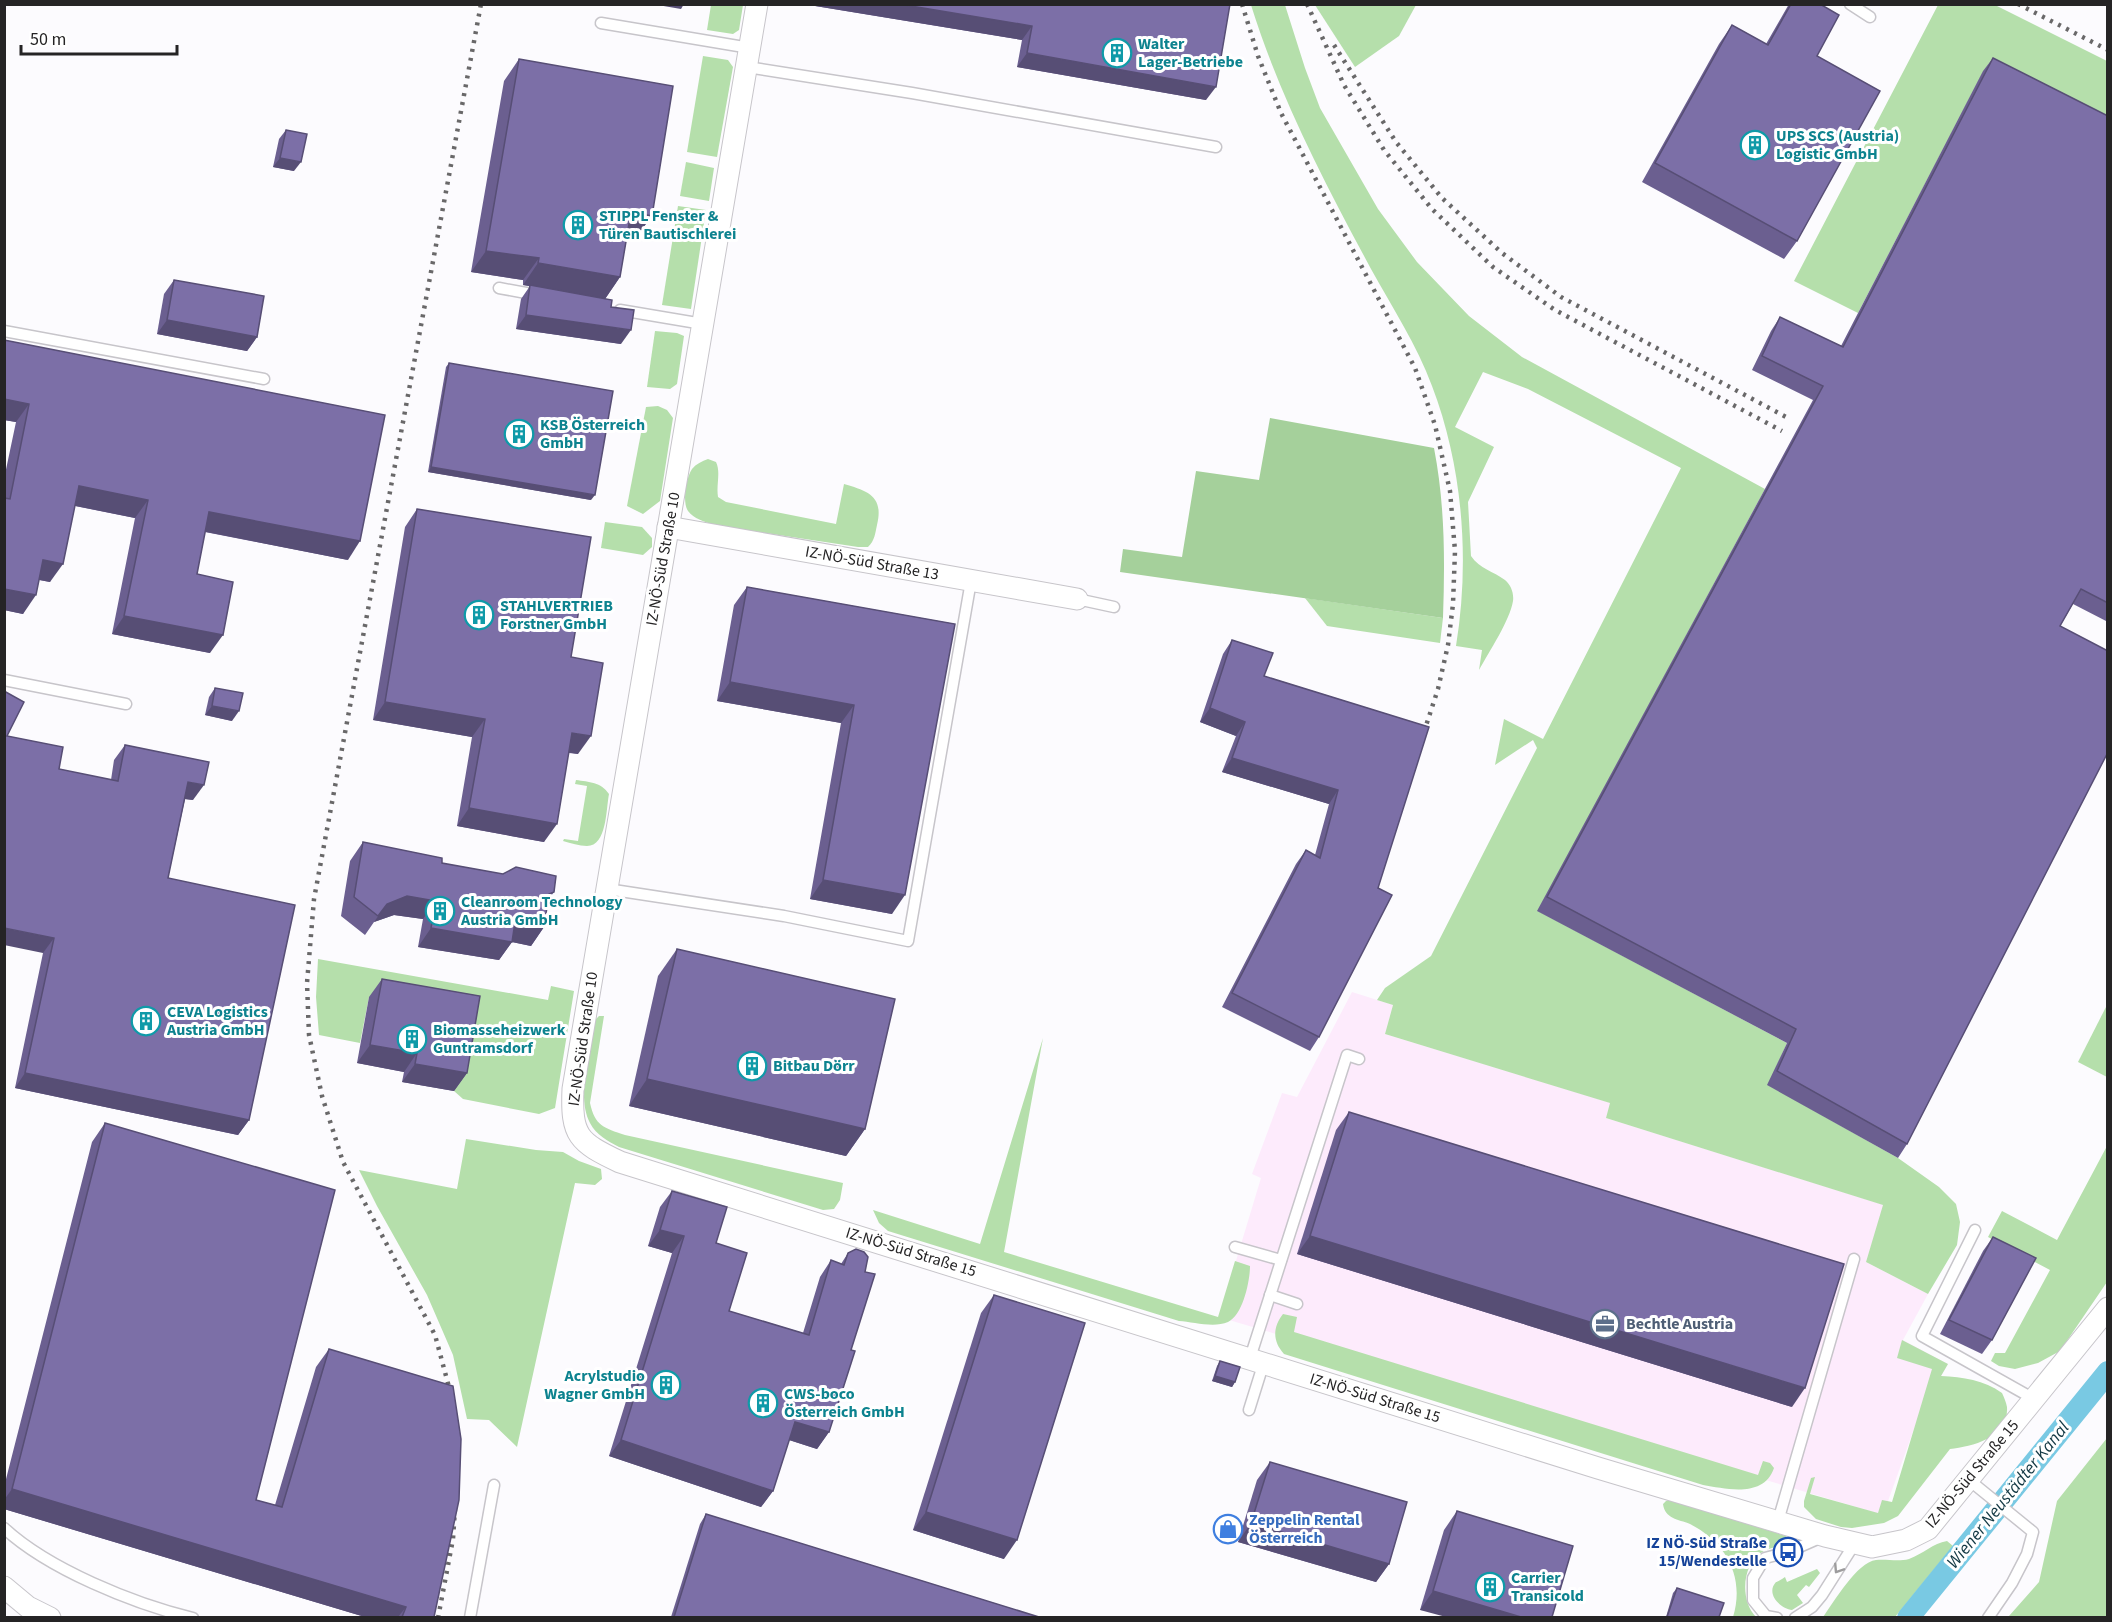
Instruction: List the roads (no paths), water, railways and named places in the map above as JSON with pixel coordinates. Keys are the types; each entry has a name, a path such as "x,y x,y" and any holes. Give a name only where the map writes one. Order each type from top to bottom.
{"street":[{"name":"IZ-NÖ-Süd Straße 10","path":"572,1115 573,1089 758,4"},
{"name":"IZ-NÖ-Süd Straße 13","path":"668,527 1077,599"},
{"name":"IZ-NÖ-Süd Straße 15","path":"572,1115 577,1134 591,1149 620,1162 1598,1468 1825,1536 1872,1547 1906,1540 1928,1529 2108,1308"},
{"path":"4,1587 28,1607 50,1617"}],"lane":[{"path":"1850,4 1870,17"},
{"path":"601,23 912,93 1216,147"},
{"path":"499,288 544,296"},
{"path":"612,308 703,324"},
{"path":"4,331 264,379"},
{"path":"607,889 784,916 908,941 971,581"},
{"path":"1077,599 1114,607"},
{"path":"4,680 126,704"},
{"path":"1249,1410 1270,1295 1347,1055 1359,1059"},
{"path":"1975,1230 1922,1335 2034,1399"},
{"path":"1235,1247 1281,1260"},
{"path":"1778,1521 1854,1259"},
{"path":"1270,1295 1298,1304"},
{"path":"1969,1480 2033,1532 2027,1554 1993,1615"},
{"path":"470,1617 494,1485"},
{"path":"4,1528 19,1542 74,1574 164,1614 192,1617"},
{"path":"1777,1617 1766,1616 1753,1600 1753,1578 1765,1558 1788,1552 1825,1536"},
{"path":"1795,1617 1812,1607 1822,1595 1855,1543"}],"waterway":[{"name":"Wiener Neustädter Kanal","path":"1908,1618 2108,1372"}],"railway":[{"path":"453,1402 435,1335 343,1162 322,1096 309,1035 307,983 314,899 481,4"},
{"path":"1242,4 1258,56 1281,113 1415,368 1435,425 1450,491 1455,551 1453,604 1448,645 1438,689 1421,741"},
{"path":"1307,4 1344,85 1384,150 1432,209 1493,267 1555,310 1782,431"},
{"path":"2018,4 2108,50"},
{"path":"1334,45 1396,142 1442,198 1502,253 1561,297 1788,418"},
{"path":"438,1618 453,1539 455,1509"}],"place":[{"name":"Walter Lager-Betriebe","path":"1117,53"},
{"name":"UPS SCS (Austria) Logistic GmbH","path":"1755,145"},
{"name":"STIPPL Fenster & Türen Bautischlerei","path":"578,225"},
{"name":"KSB Österreich GmbH","path":"519,434"},
{"name":"STAHLVERTRIEB Forstner GmbH","path":"479,615"},
{"name":"Cleanroom Technology Austria GmbH","path":"440,911"},
{"name":"CEVA Logistics Austria GmbH","path":"146,1021"},
{"name":"Biomasseheizwerk Guntramsdorf","path":"412,1039"},
{"name":"Bitbau Dörr","path":"752,1066"},
{"name":"Bechtle Austria","path":"1605,1324"},
{"name":"Acrylstudio Wagner GmbH","path":"666,1385"},
{"name":"CWS-boco Österreich GmbH","path":"763,1403"},
{"name":"Zeppelin Rental Österreich","path":"1228,1529"},
{"name":"IZ NÖ-Süd Straße 15/Wendestelle","path":"1788,1552"},
{"name":"Carrier Transicold","path":"1490,1587"}]}
